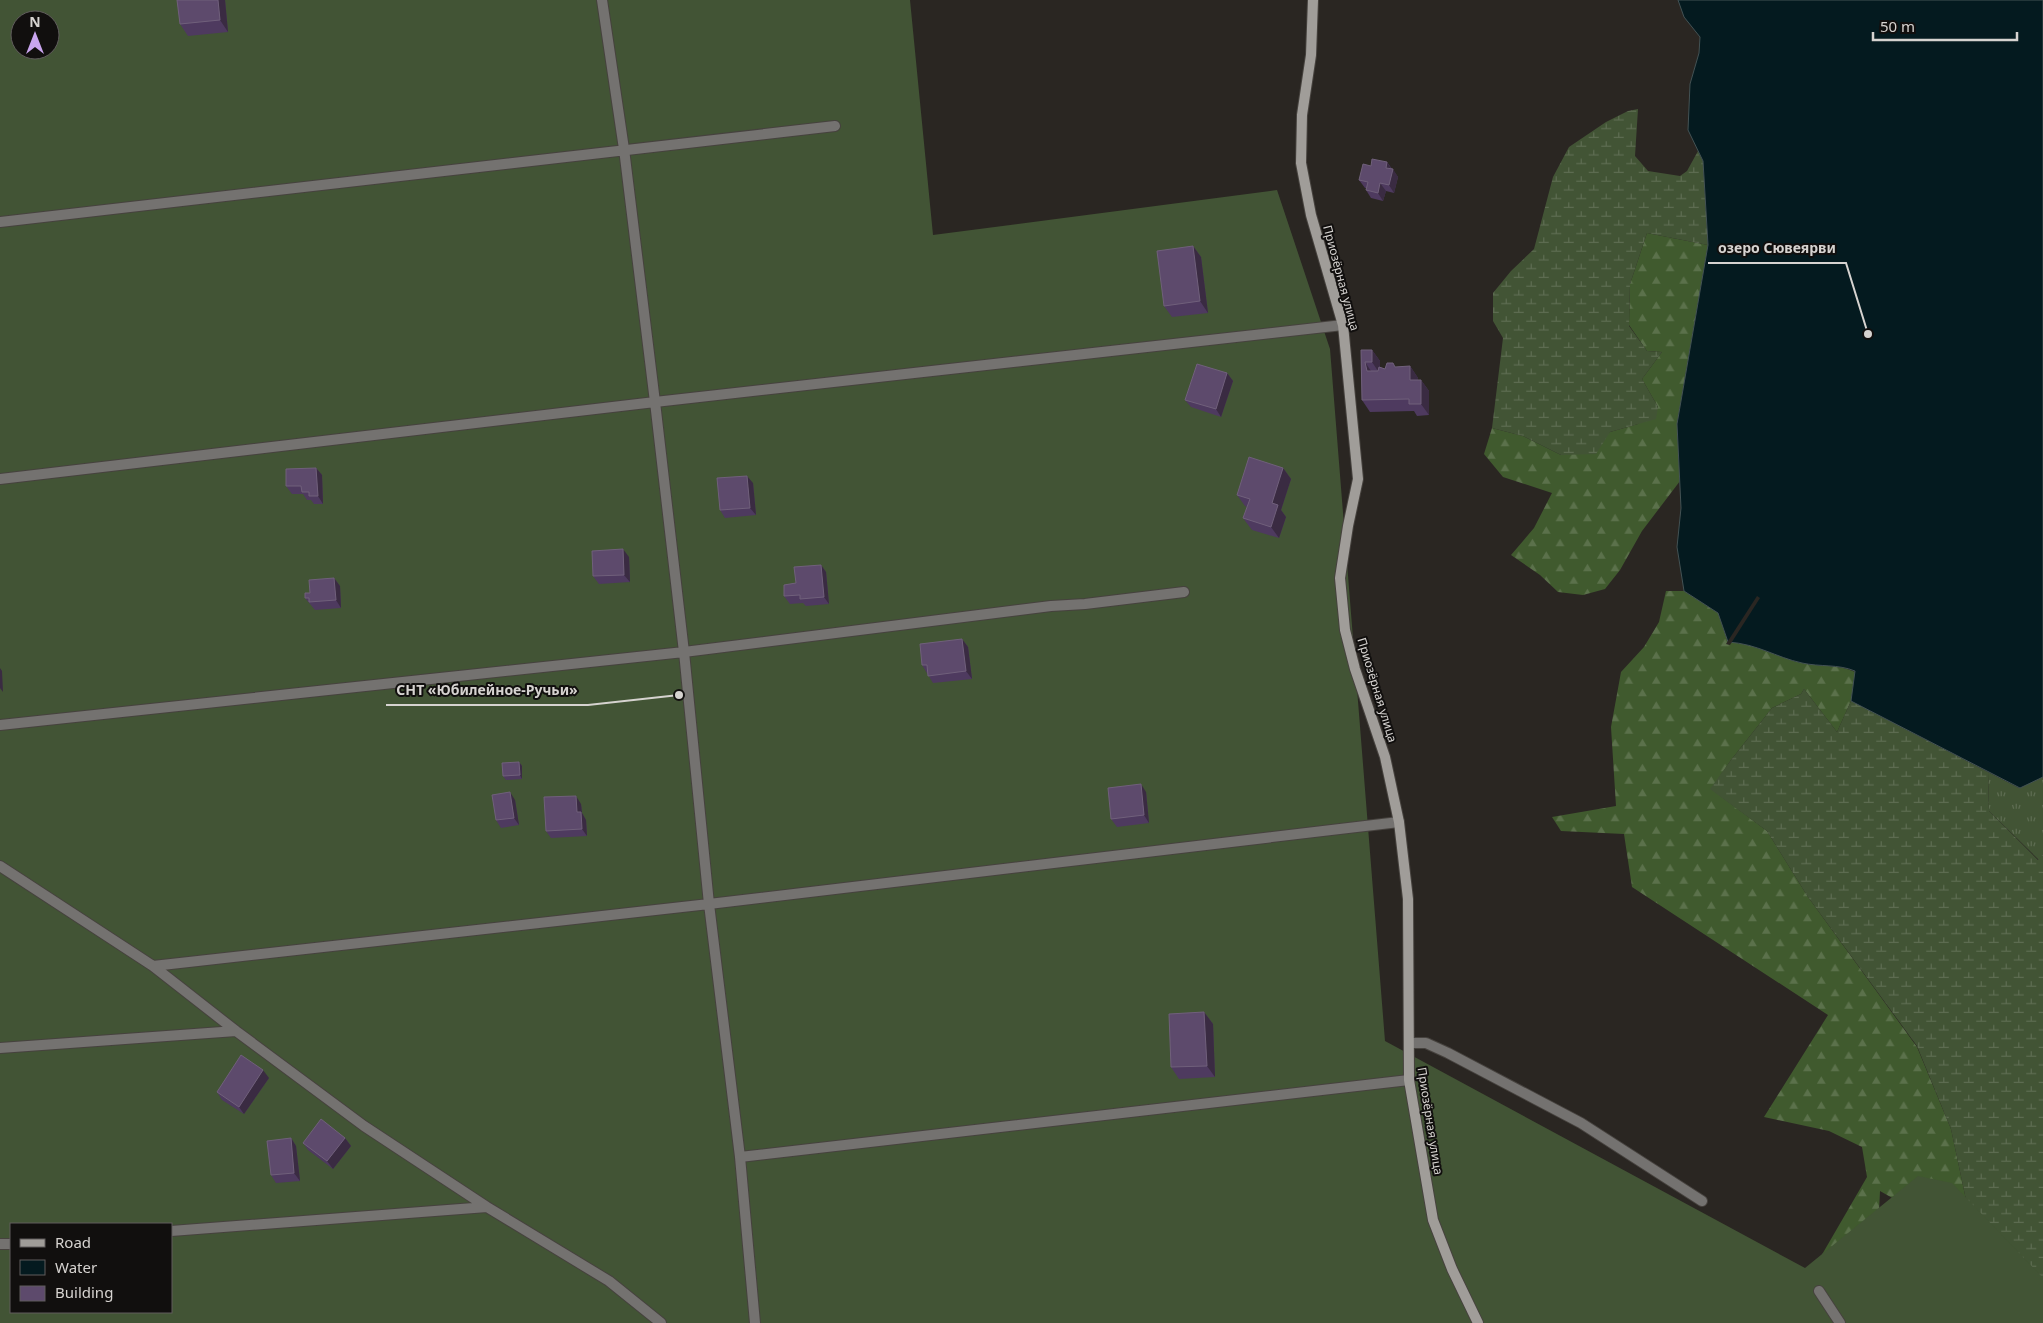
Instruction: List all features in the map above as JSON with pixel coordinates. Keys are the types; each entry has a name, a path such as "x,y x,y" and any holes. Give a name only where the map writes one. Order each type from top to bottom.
{"street":[{"path":"602,0 624,149 684,652 709,904 740,1157 755,1323"},
{"name":"Приозёрная улица","path":"1313,0 1311,55 1302,115 1301,163 1311,215 1343,326 1358,480 1348,526 1340,578 1345,630 1355,669 1385,757 1399,822 1408,899 1409,1080 1434,1220 1452,1269 1478,1323"},
{"path":"0,222 836,126"},
{"path":"0,479 655,402 1343,326"},
{"path":"0,725 684,652 1051,606 1085,604 1184,592"},
{"path":"153,966 709,904 1399,822"},
{"path":"0,866 153,966 236,1031 364,1126 487,1207 609,1281 661,1323"},
{"path":"0,1048 236,1031"},
{"path":"1409,1043 1426,1043 1448,1053 1580,1123 1702,1200"},
{"path":"740,1157 1409,1080"},
{"path":"172,1231 487,1207"},
{"path":"1819,1291 1840,1323"}],"green space":[{"path":"0,0 910,0 933,235 1277,190 1330,349 1385,1041 1805,1268 1918,1176 1952,1183 2043,1278 2043,1323 0,1323"},
{"path":"1638,109 1635,156 1648,171 1680,176 1687,171 1698,151 1703,161 1708,245 1647,233 1630,284 1629,326 1647,351 1662,352 1642,379 1658,407 1656,419 1610,432 1596,454 1561,455 1523,436 1492,428 1503,338 1493,321 1493,293 1511,271 1534,249 1553,177 1569,147 1606,122 1628,111"},
{"path":"1647,233 1708,245 1677,424 1680,481 1642,531 1620,570 1605,589 1583,595 1558,592 1540,575 1511,555 1534,528 1552,493 1503,477 1484,454 1492,428 1523,436 1561,455 1610,432 1638,424 1658,407 1642,379 1662,352 1647,351 1629,325 1630,284"},
{"path":"1666,591 1684,591 1718,613 1728,642 1748,645 1802,663 1849,669 1855,672 1851,701 1837,732 1804,689 1801,694 1772,708 1711,789 1767,831 1808,897 1917,1047 1951,1129 1972,1228 2043,1323 1903,1204 1880,1191 1878,1234 1809,1277 1867,1177 1862,1147 1829,1131 1764,1117 1828,1015 1632,887 1624,834 1561,831 1552,817 1616,806 1611,727 1621,672 1644,647 1659,622"},
{"path":"1804,689 1837,732 1851,701 1988,772 1989,811 2038,860 2043,854 2043,1285 1972,1228 1951,1129 1917,1046 1808,897 1767,831 1710,789 1772,708 1801,694"},
{"path":"1988,772 2019,788 2043,777 2043,854 2039,860 1989,811"}],"water":[{"path":"1678,0 2043,0 2043,777 2020,788 1851,701 1855,671 1842,667 1802,663 1748,645 1728,642 1718,613 1684,591 1677,547 1681,508 1677,424 1708,245 1703,161 1688,130 1690,84 1699,53 1700,37 1684,17"}],"pier":[{"path":"1757,596 1760,598 1730,645 1726,644"}],"building":[{"path":"177,0 218,0 220,20 180,24"},
{"path":"1372,159 1387,162 1386,168 1393,169 1389,185 1380,183 1378,193 1366,190 1368,182 1359,180 1363,164 1371,166"},
{"path":"1193,246 1200,301 1164,306 1157,251"},
{"path":"1361,350 1372,350 1372,362 1365,362 1367,371 1378,371 1379,367 1385,369 1387,363 1393,363 1395,367 1410,366 1410,380 1421,380 1421,404 1409,404 1409,399 1362,400"},
{"path":"1197,364 1227,373 1216,409 1185,400"},
{"path":"1249,457 1283,468 1272,503 1278,505 1271,527 1243,518 1250,499 1237,495"},
{"path":"316,468 318,496 309,496 309,492 302,492 301,486 286,486 286,469"},
{"path":"747,476 750,508 720,510 717,478"},
{"path":"623,549 624,575 593,576 592,551"},
{"path":"821,565 824,597 800,599 800,595 784,596 784,585 796,583 794,567"},
{"path":"334,578 336,600 309,602 309,598 305,598 305,593 310,593 309,580"},
{"path":"962,639 966,671 928,676 927,665 922,665 920,644"},
{"path":"519,762 520,775 503,776 502,763"},
{"path":"1141,784 1144,815 1111,819 1108,788"},
{"path":"510,792 514,818 496,820 492,795"},
{"path":"576,796 577,812 581,812 582,829 546,831 544,797"},
{"path":"1204,1012 1207,1066 1171,1067 1169,1014"},
{"path":"241,1055 263,1070 239,1107 217,1092"},
{"path":"321,1119 345,1138 327,1161 303,1143"},
{"path":"291,1138 294,1173 271,1175 267,1141"}],"place":[{"name":"озеро Сювеярви","path":"1868,334"},
{"name":"СНТ «Юбилейное-Ручьи»","path":"679,695"}]}
